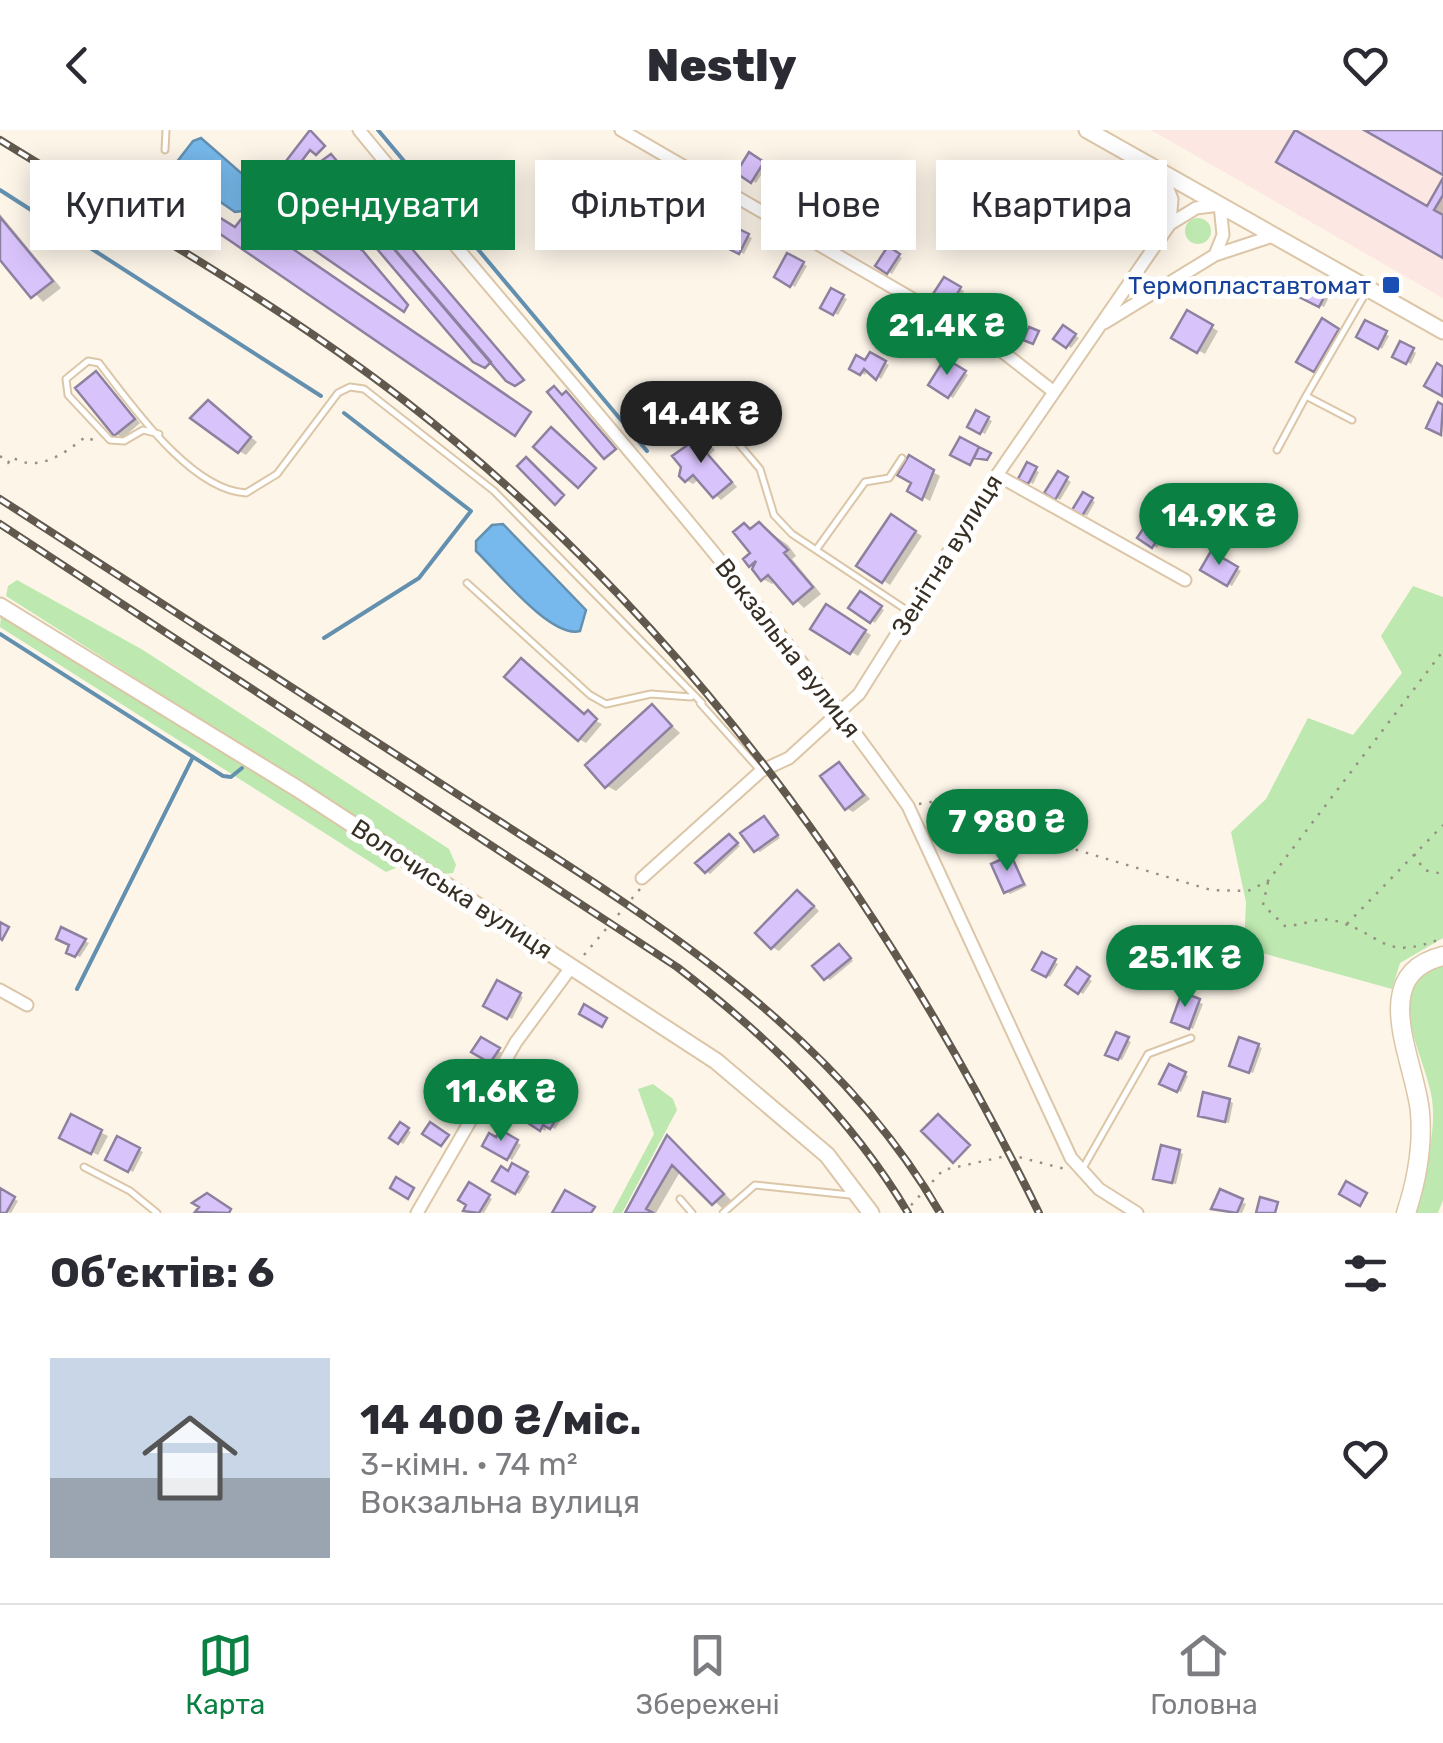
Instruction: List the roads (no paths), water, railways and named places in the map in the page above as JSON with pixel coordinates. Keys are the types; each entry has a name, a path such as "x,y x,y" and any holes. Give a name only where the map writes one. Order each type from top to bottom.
{"main road":[{"path":"1087,130 1138,160"},
{"path":"1167,177 1443,331"},
{"name":"Волочиська вулиця","path":"0,606 298,789 716,1061 827,1155 871,1213"},
{"path":"1406,1213 1420,1151 1420,1112 1399,1017 1400,992 1408,975 1426,960 1443,956"}],"street":[{"name":"Вокзальна вулиця","path":"359,130 528,337 779,630 908,806 1050,1121 1081,1170 1100,1189 1138,1213"},
{"path":"621,130 999,349 1054,392"},
{"path":"1167,186 1172,198 1170,224"},
{"path":"1170,224 1196,208 1220,205 1223,235 1215,255"},
{"name":"Зенітна вулиця","path":"642,878 761,771 789,758 859,694 997,475 1170,224"},
{"path":"1100,325 1215,255 1273,236"},
{"path":"997,475 1185,580"},
{"path":"418,1213 516,1042 572,966"},
{"path":"0,990 27,1005"}],"lane":[{"path":"164,150 166,130"},
{"path":"1277,450 1368,288"},
{"path":"159,434 143,430 124,441 108,438 64,387 66,379 94,360 185,462 218,487 246,493 277,474 338,393 350,387 364,389 494,491 702,703 761,771"},
{"path":"1306,396 1352,420"},
{"path":"718,418 760,469 774,515 816,550 911,613"},
{"path":"816,550 865,482 889,478 902,458"},
{"path":"467,583 606,704 662,693 687,695 702,703"},
{"path":"1081,1170 1148,1054 1191,1038"},
{"path":"84,1166 130,1191 157,1213"},
{"path":"723,1213 755,1185 858,1196"},
{"path":"680,1200 692,1213"}],"water":[{"path":"201,138 241,173 241,211 235,212 221,202 221,160 178,160 193,141"},
{"path":"503,524 586,610 580,631 554,625 476,551 476,541 492,525"}],"waterway":[{"path":"378,130 647,451"},
{"path":"0,190 321,396"},
{"path":"324,638 419,578 471,511 344,413"},
{"path":"0,634 223,776 231,777 242,768"},
{"path":"77,989 193,757"}],"railway":[{"path":"0,140 206,265 357,365 505,485 599,574 687,670 768,770 844,875 979,1097 1039,1213"},
{"path":"0,499 565,863 707,962 774,1017 836,1076 892,1141 940,1213"},
{"path":"0,524 677,967 743,1021 804,1079 860,1143 908,1213"}],"place":[{"name":"Термопластавтомат","path":"1391,285"}]}
